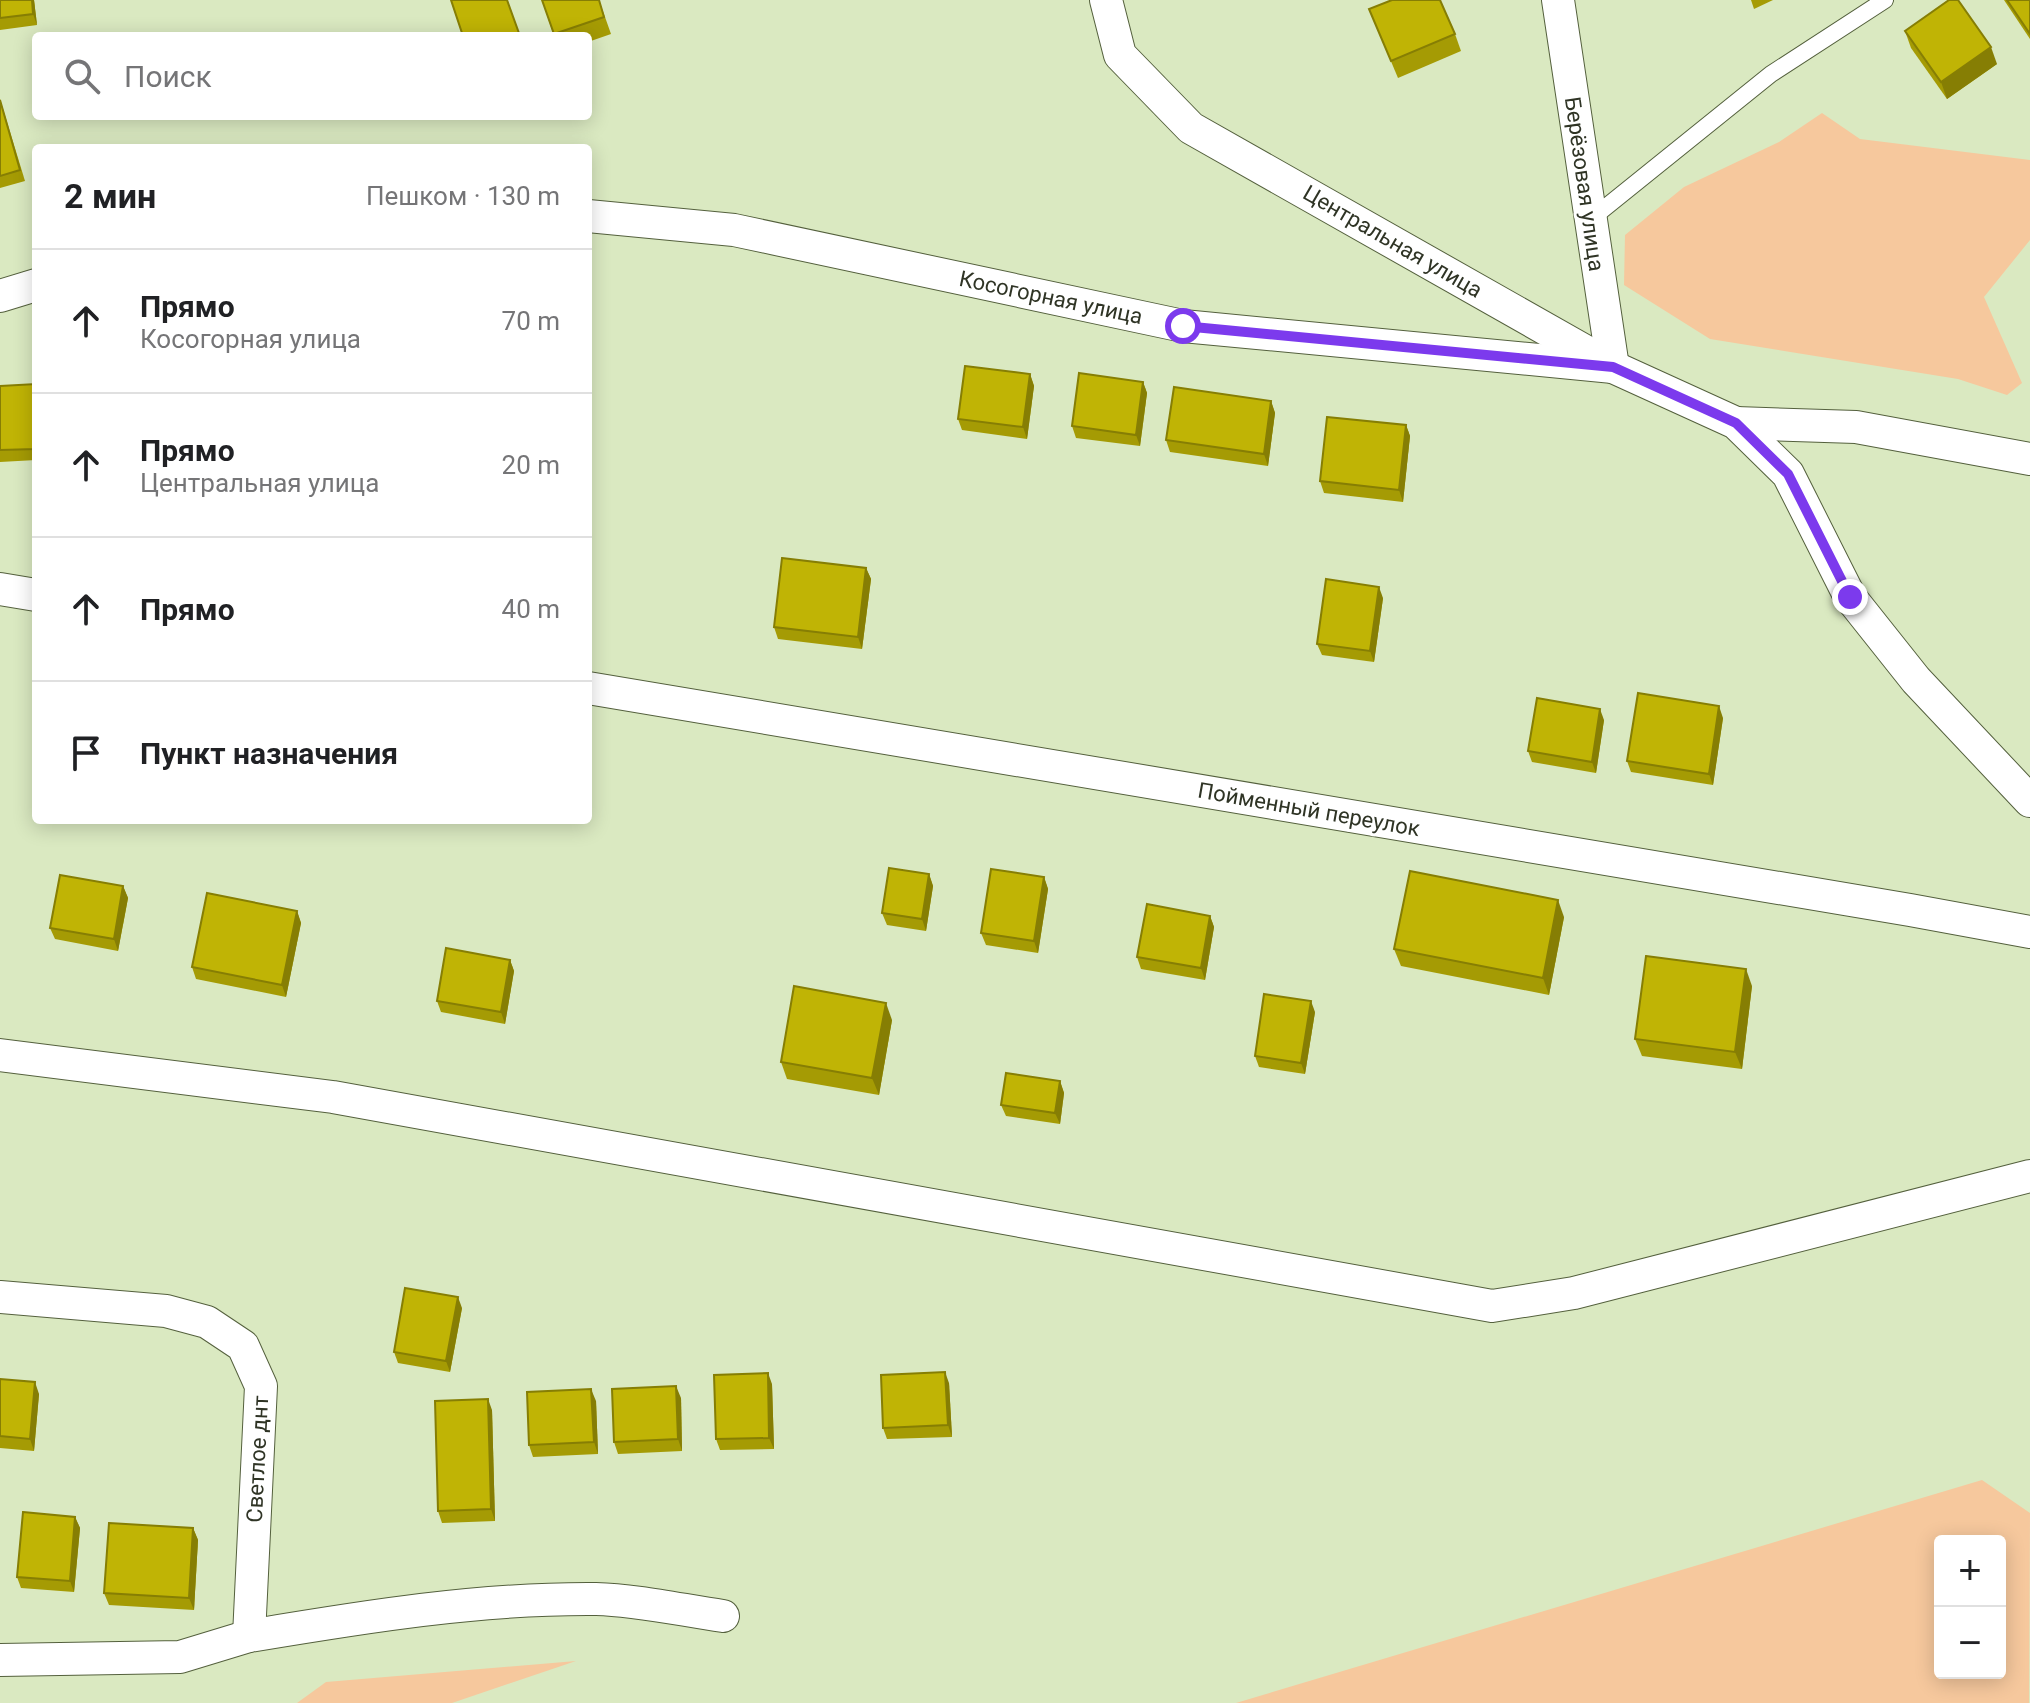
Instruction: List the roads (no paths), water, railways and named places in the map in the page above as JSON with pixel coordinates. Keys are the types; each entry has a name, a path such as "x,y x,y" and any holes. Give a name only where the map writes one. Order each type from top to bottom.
{"street":[{"name":"Центральная улица","path":"1106,0 1120,55 1191,128 1613,367 1736,423"},
{"name":"Берёзовая улица","path":"1558,0 1613,367"},
{"name":"Косогорная улица","path":"592,216 734,230 1183,326 1613,367"},
{"path":"0,296 32,286"},
{"path":"1736,423 1856,427 2030,459"},
{"path":"1736,423 1788,474 1850,597 1916,680 2030,801"},
{"path":"0,589 32,594"},
{"name":"Пойменный переулок","path":"592,689 2030,932"},
{"path":"0,1055 333,1097 1492,1306 1574,1293 2030,1176"},
{"name":"Светлое днт","path":"0,1297 166,1311 207,1322 243,1346 261,1386 249,1636"},
{"path":"0,1660 180,1657 249,1636 375,1615 480,1605 597,1599 723,1616"}],"lane":[{"path":"1591,219 1771,74 1885,0"}]}
